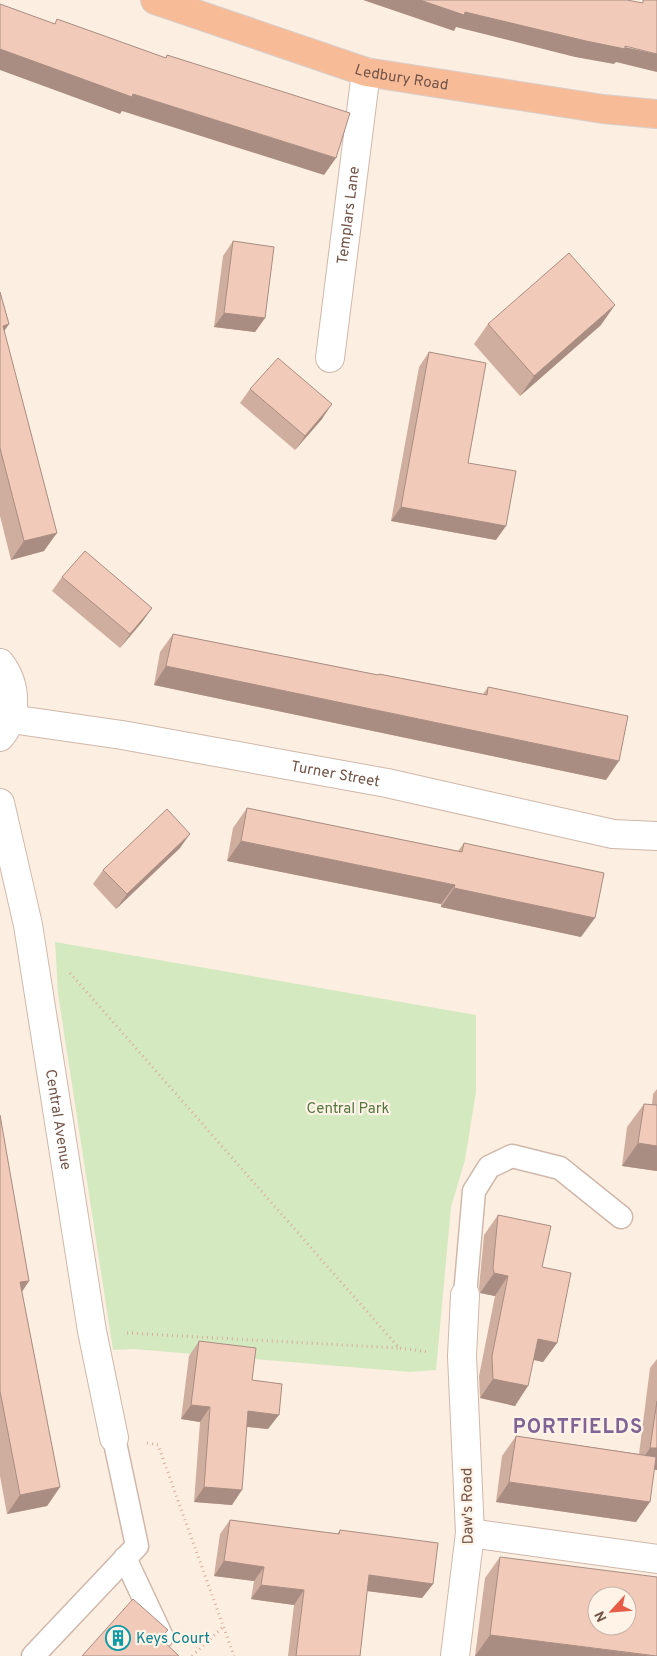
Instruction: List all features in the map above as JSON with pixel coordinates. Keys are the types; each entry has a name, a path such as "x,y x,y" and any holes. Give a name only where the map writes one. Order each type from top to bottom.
{"highway":[{"name":"Ledbury Road","path":"155,0 366,72 603,109 657,114"}],"street":[{"name":"Templars Lane","path":"330,358 366,72"},
{"path":"0,663 10,681 14,700 5,728"},
{"name":"Turner Street","path":"5,728 122,735 387,782 613,834 657,836"},
{"name":"Central Avenue","path":"0,803 28,925 92,1331 114,1438"},
{"name":"Daw's Road","path":"455,1656 470,1533 462,1356 465,1295"},
{"path":"470,1533 657,1559"}],"lane":[{"path":"465,1295 474,1191 490,1167 512,1156 560,1168 621,1217"},
{"path":"32,1656 137,1546 114,1438"},
{"path":"125,1558 162,1637"}],"path":[{"path":"67,969 398,1348"},
{"path":"92,1331 398,1348 462,1356"},
{"path":"114,1438 158,1445 234,1656"},
{"path":"192,1656 224,1626"}],"green space":[{"name":"Central Park","path":"55,942 476,1015 476,1092 465,1160 451,1207 436,1370 410,1372 134,1349 113,1350 58,994"}],"building":[{"path":"420,0 627,0 643,3 643,0 657,0 657,54 625,46 625,49 586,41 465,12 464,15"},
{"path":"0,4 55,24 57,19 166,58 167,55 350,113 336,158 133,94 132,97 0,49"},
{"path":"233,241 274,247 265,318 224,313"},
{"path":"569,253 615,305 534,376 488,324"},
{"path":"0,292 9,324 3,326 57,533 24,541 0,448"},
{"path":"429,352 486,363 468,463 516,471 506,526 401,507"},
{"path":"278,358 332,404 305,436 250,389"},
{"path":"85,551 152,608 130,634 62,577"},
{"path":"173,634 487,695 488,687 628,716 619,761 166,666"},
{"path":"247,808 462,852 464,843 604,873 595,918 454,888 455,885 241,841"},
{"path":"167,809 190,834 127,894 103,870"},
{"path":"644,1104 657,1105 657,1146 638,1143"},
{"path":"0,1115 29,1281 20,1282 60,1487 20,1495 0,1391"},
{"path":"498,1215 551,1226 542,1267 571,1273 557,1343 538,1339 528,1386 493,1379 492,1356 508,1276 494,1273 493,1268"},
{"path":"199,1341 256,1348 252,1380 282,1384 279,1415 248,1411 242,1490 204,1487 210,1407 191,1405"},
{"path":"657,1401 657,1448 650,1448"},
{"path":"516,1436 656,1457 650,1502 509,1482"},
{"path":"230,1520 339,1534 340,1530 438,1543 433,1584 369,1575 360,1656 296,1656 304,1590 261,1585 264,1567 224,1561"},
{"path":"500,1557 657,1577 657,1656 490,1635"},
{"path":"133,1599 168,1630 160,1638 179,1656 82,1656"}],"place":[{"name":"Keys Court","path":"118,1638"}],"district":[{"name":"PORTFIELDS","path":"578,1426"}]}
